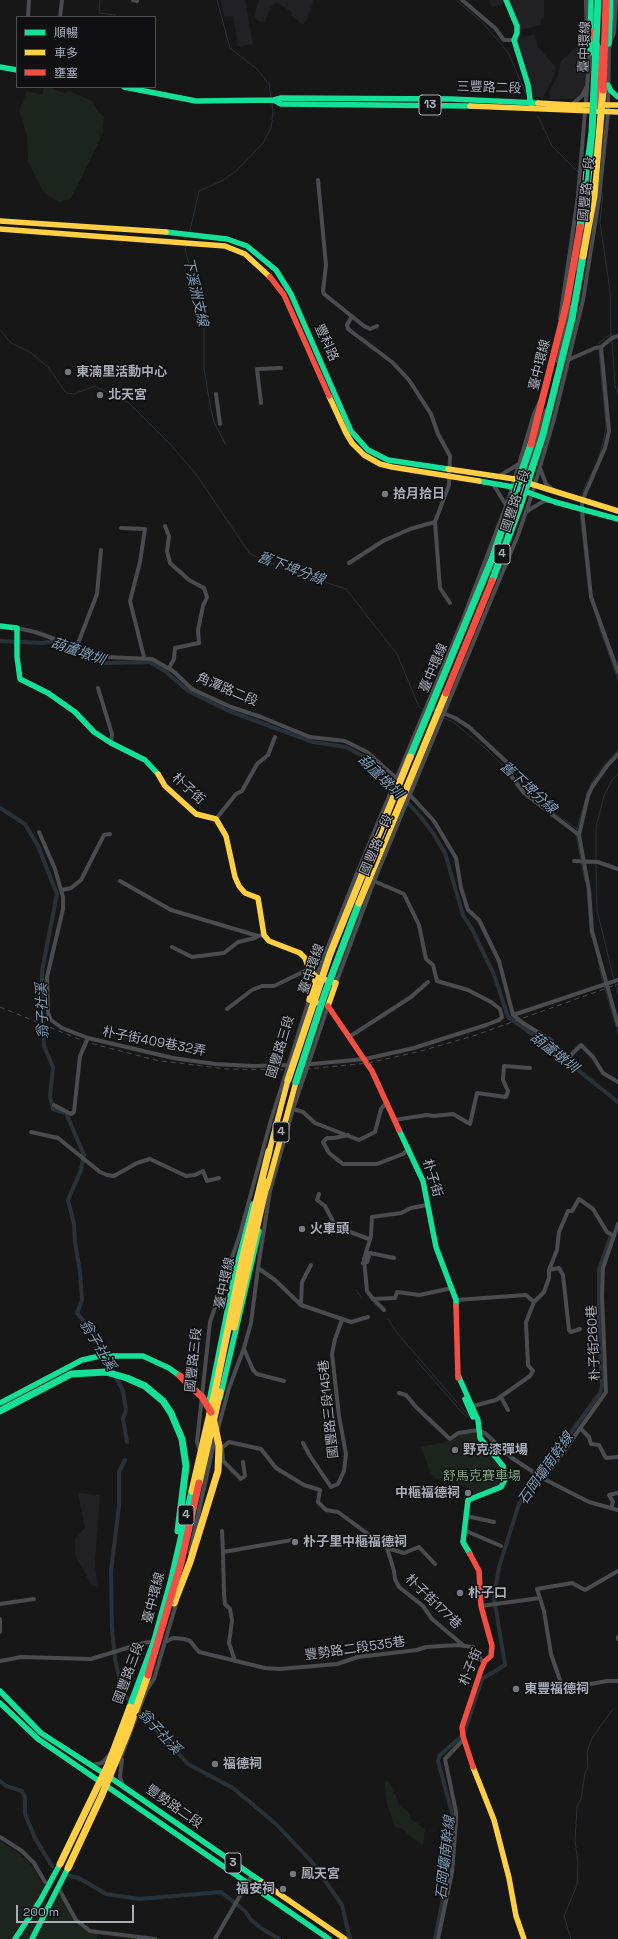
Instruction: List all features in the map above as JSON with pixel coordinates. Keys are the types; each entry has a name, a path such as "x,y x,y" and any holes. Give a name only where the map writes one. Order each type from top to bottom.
{"main road":[{"path":"506,0 517,26 514,40 528,84 531,105"},
{"path":"590,53 591,0"},
{"name":"臺中環線","path":"15,1939 40,1901 98,1786 121,1733 154,1643 171,1582 216,1387 243,1256 288,1080 330,954 387,809 492,559 523,471 542,405 567,302 584,201 592,132 598,0"},
{"name":"臺中環線","path":"32,1939 93,1816 127,1734 162,1633 181,1563 268,1182 307,1045 351,921 423,745 486,598 520,506 543,435 572,319 594,196 603,93 606,0"},
{"path":"610,44 611,0"},
{"path":"591,31 601,53 598,108"},
{"path":"0,68 16,70"},
{"path":"608,85 611,91 618,97"},
{"name":"三豐路二段","path":"129,88 196,101 274,100 281,104 531,105 587,108"},
{"name":"三豐路二段","path":"531,105 608,108"},
{"name":"13","path":"608,108 618,105"},
{"name":"13","path":"608,108 618,112"},
{"name":"豐科路","path":"0,222 191,234 227,239 247,246 276,270 291,294 351,430 360,443 373,453 388,460 493,484 513,487 555,502 618,519"},
{"name":"豐科路","path":"0,229 189,242 225,246 245,254 269,275 284,295 346,433 356,447 369,458 386,466 515,479 618,511"},
{"name":"角潭路二段","path":"0,626 17,628"},
{"name":"朴子街","path":"17,628 18,671 20,679 48,693 75,712 94,732 151,765 165,786 196,814 216,819"},
{"path":"216,819 226,836 235,877 245,893 258,898 261,936 268,941 300,953 305,958 309,970 316,977 336,983"},
{"name":"國豐路三段","path":"309,1000 316,977"},
{"name":"國豐路二段","path":"328,1006 336,983"},
{"path":"309,1000 328,1006"},
{"name":"朴子街","path":"328,1006 365,1059 387,1102 422,1181 436,1247 456,1300 458,1375 461,1389 479,1430"},
{"path":"200,1451 235,1272 250,1212 269,1151"},
{"path":"160,1641 182,1561 253,1265 268,1182"},
{"path":"0,1403 82,1360 112,1355 143,1356 158,1362 180,1376 202,1397 212,1416 216,1428 219,1446 218,1471 190,1562 162,1633"},
{"path":"0,1411 71,1374 100,1372 119,1375 134,1381 163,1401 180,1431 186,1466 171,1582"},
{"name":"朴子街","path":"458,1375 478,1420 480,1438 505,1470 506,1478 501,1487 468,1500 463,1542 474,1560 480,1577 481,1606 492,1646 491,1656 484,1664 462,1727 463,1737 494,1820 509,1878 516,1916 524,1939"},
{"name":"豐勢路二段","path":"0,1691 41,1733 111,1778 343,1938"},
{"name":"豐勢路二段","path":"0,1703 38,1739 100,1780 329,1939"}],"street":[{"path":"28,16 29,0"},
{"path":"60,16 62,0"},
{"path":"462,0 495,28 504,40 514,40"},
{"name":"國豐路二段","path":"316,977 356,873 463,619 513,487 534,414 541,400 558,332 577,203 589,82 590,53 587,35 586,0"},
{"name":"國豐路二段","path":"336,983 374,881 445,713 526,511 554,419 583,300 594,235 608,108 610,44 614,33 616,0"},
{"path":"571,106 582,96 589,82"},
{"path":"521,490 548,402 572,303 588,204 598,108"},
{"path":"318,180 326,265 323,291 324,294 370,329 377,326"},
{"path":"577,203 588,204"},
{"path":"352,316 347,325 348,329 392,362 409,380 425,403 450,456 450,485 435,522 440,588 450,603"},
{"path":"568,360 601,347 612,338 618,336"},
{"path":"601,347 609,431 604,448 582,501 582,510 591,598 618,672"},
{"path":"261,403 257,369 281,368"},
{"path":"216,394 220,424"},
{"path":"498,477 520,464"},
{"path":"539,468 546,484 555,492"},
{"path":"493,484 506,505"},
{"path":"526,511 544,501 555,502"},
{"path":"349,563 383,541 410,529 435,522"},
{"path":"165,526 169,536 167,551 170,563 189,580 204,588 207,597 203,606 198,630 199,643 175,648 174,659 169,668"},
{"path":"122,528 145,529 140,562 130,601 144,657"},
{"path":"77,646 97,594 101,550"},
{"name":"角潭路二段","path":"17,628 35,632 109,658 144,657 156,660 169,668 189,687 231,707 310,736 345,741 367,752 396,778"},
{"path":"98,688 112,734 111,743"},
{"path":"426,706 445,713 469,727 512,767 511,776 524,793 579,835"},
{"path":"216,819 236,794 242,791 256,764 268,755 275,737"},
{"path":"618,754 607,766 592,787 588,796 579,835 589,890 592,931 598,950 604,985 618,1025"},
{"path":"410,796 434,821 456,858 461,888 468,910 479,920 499,961 513,1015 549,1039 567,1056 570,1056 581,1045 593,1057 603,1073 618,1082"},
{"name":"朴子街409巷32弄","path":"39,832 55,869 62,890 63,910 47,977 48,1013 51,1020 62,1028 88,1038 173,1058 222,1064 288,1066 365,1059 414,1048 499,1020 502,1017 500,1009 491,1002 468,990 437,981 434,965 426,959 419,925 404,894 374,881"},
{"path":"62,890 71,888 81,880 104,835 110,834"},
{"path":"574,861 602,863 612,869 618,870"},
{"path":"356,873 374,881"},
{"path":"120,880 171,910 261,936"},
{"path":"172,947 192,957 224,953 238,942 261,936"},
{"path":"227,1009 252,990 262,986 274,986 309,970"},
{"path":"513,1015 615,981"},
{"path":"349,1037 411,997 428,982"},
{"name":"國豐路三段","path":"100,1780 114,1749 132,1700 160,1641 200,1451 197,1442 210,1322 240,1234 271,1120 309,1000"},
{"name":"國豐路三段","path":"108,1786 141,1707 160,1641 187,1563 213,1447 229,1388 244,1348 251,1323 270,1191 293,1109 328,1006"},
{"path":"54,1106 71,1114 74,1112 80,1056 88,1038"},
{"path":"394,1120 427,1115 434,1116 453,1114 470,1124 477,1093 506,1097 508,1091 503,1080 504,1066 530,1068"},
{"path":"293,1109 303,1112 315,1123 348,1134 359,1140 374,1132 381,1110 387,1102"},
{"path":"31,1132 58,1138 100,1172 107,1175 114,1176 137,1163 150,1159 186,1176 195,1175 203,1171 207,1181 219,1178"},
{"path":"348,1134 334,1138 327,1138 323,1142 329,1153 343,1164 377,1164 403,1154 408,1148"},
{"path":"319,1194 317,1200 325,1206 334,1223 342,1228 369,1239"},
{"path":"473,1406 501,1397 530,1376 533,1371 528,1365 526,1322 534,1302 544,1292 549,1278 549,1270 557,1250 559,1232 568,1211 572,1210 579,1199 593,1210 606,1232 614,1236"},
{"path":"384,1310 367,1291 363,1263 369,1239 372,1217 401,1212 411,1208 427,1205"},
{"name":"朴子街260巷","path":"544,1479 606,1392 602,1296 603,1268 618,1224"},
{"path":"363,1263 367,1262 370,1252 394,1258"},
{"path":"302,1305 302,1282 311,1265"},
{"path":"258,1268 275,1280 302,1305 351,1322 368,1317"},
{"path":"549,1270 559,1268 563,1275 569,1330 571,1332 580,1329"},
{"path":"373,1299 395,1298 397,1292 420,1294 452,1288"},
{"path":"456,1300 526,1295 534,1302"},
{"name":"國豐路三段145巷","path":"303,1443 329,1483 332,1486 338,1484 344,1471 346,1454 339,1416 332,1354 342,1320"},
{"path":"244,1348 253,1370 257,1374 284,1381"},
{"path":"399,1393 406,1395 416,1407 450,1439 458,1433 479,1430 486,1434 512,1458 544,1479 589,1502 618,1510"},
{"path":"501,1397 508,1410"},
{"path":"580,1428 589,1437 591,1444 599,1445 606,1458 618,1457"},
{"path":"213,1447 222,1447 229,1442 261,1449 276,1468 304,1485 320,1490 318,1502 326,1510 338,1512 387,1548 404,1553 420,1547 435,1564"},
{"path":"222,1447 224,1461 241,1479 245,1476 243,1462"},
{"path":"611,1508 612,1502 609,1495 618,1493"},
{"path":"466,1516 494,1522"},
{"path":"464,1530 501,1546"},
{"path":"222,1531 224,1594 225,1604 230,1609 232,1620 229,1643 235,1661"},
{"path":"223,1552 292,1540"},
{"name":"朴子街177巷","path":"387,1548 394,1571 394,1579 399,1587 423,1606 432,1618 463,1645"},
{"path":"618,1571 585,1590 572,1583 537,1589 544,1611 551,1654 563,1688 607,1681 618,1681"},
{"path":"481,1606 540,1598"},
{"path":"0,1604 34,1599"},
{"path":"0,1620 0,1632"},
{"name":"豐勢路二段535巷","path":"0,1660 21,1656 88,1659 173,1638 184,1639 190,1642 199,1652 265,1668 280,1669 336,1664 358,1657 417,1650 426,1647 463,1645"},
{"path":"463,1645 473,1647 478,1657 484,1664"},
{"path":"438,1939 452,1872 456,1821 456,1812 444,1759 463,1737"},
{"name":"國豐路三段","path":"88,1764 94,1765 102,1763 114,1749"},
{"name":"國豐路三段","path":"122,1755 120,1776 121,1782 126,1789"},
{"path":"0,1837 22,1851 34,1863 45,1882"},
{"path":"215,1939 252,1875"},
{"path":"60,1892 76,1920 90,1931 155,1939"}],"shaded area":[{"path":"220,0 245,0 253,44 238,47 233,16 225,17"},
{"path":"259,0 314,0 303,25 291,16 292,12 276,2 271,7 266,18 266,25 264,22 258,21 254,17"},
{"path":"489,0 544,0 544,15 541,18 541,25 519,30 508,1 492,8"},
{"path":"535,35 538,47 556,69 543,98 532,96 516,41 516,38"},
{"path":"579,44 587,62 585,96 580,99 550,99 549,93 558,75 561,61"},
{"path":"78,1493 100,1495 95,1562 97,1586 92,1586 75,1555 75,1538 85,1528"}],"green space":[{"path":"44,88 52,88 63,93 69,91 92,101 98,112 104,116 103,133 77,187 70,199 59,202 44,193 28,161 27,136 19,111 27,91 42,95"},
{"name":"舒馬克賽車場","path":"474,1432 499,1462 504,1477 500,1486 474,1496 473,1491 467,1487 444,1479 436,1479 430,1472 421,1447 450,1441 459,1434"},
{"path":"387,1779 392,1787 393,1793 396,1795 398,1803 409,1813 411,1819 425,1829 423,1845 408,1835 403,1829 395,1827 387,1804 385,1785"},
{"path":"0,1841 26,1859 34,1868 41,1882 46,1886 39,1898 52,1907 61,1894 73,1920 85,1930 91,1933 98,1933 97,1939 0,1939"}],"waterway":[{"path":"100,0 99,13 115,16"},
{"name":"下溪洲支線","path":"217,0 230,48 257,69 269,84 271,98"},
{"path":"456,0 481,21 508,52 526,94"},
{"name":"下溪洲支線","path":"190,231 199,191 222,181 237,170 263,143 271,128 273,113 272,103"},
{"path":"538,116 552,146 578,172"},
{"path":"602,192 600,222 610,291 611,337"},
{"name":"下溪洲支線","path":"187,244 185,249 204,319 204,368 210,405 214,422 226,445"},
{"name":"舊下埤分線","path":"0,330 11,343 30,352 49,368 66,393 74,394 95,386 129,403 170,444 196,474 250,554 286,569 346,589 397,654 419,707 423,709"},
{"path":"599,343 611,334"},
{"path":"612,340 615,386 618,393"},
{"path":"581,495 598,460 606,426 599,351"},
{"path":"580,514 588,584"},
{"path":"598,624 618,680"},
{"name":"葫蘆墩圳","path":"0,641 42,643 53,641 105,663 150,662 165,671 188,691 229,711 313,742 346,747 366,758 420,816 433,833 445,853 463,915 472,929 495,977 508,1017 535,1036 618,1102"},
{"name":"舊下埤分線","path":"444,718 453,722 487,750 510,773"},
{"path":"586,795 596,775 618,750"},
{"path":"596,860 596,827 604,796 612,780 618,774"},
{"name":"舊下埤分線","path":"515,778 529,793 577,829"},
{"path":"576,832 586,798"},
{"name":"翁子社溪","path":"0,808 25,824 38,846 57,894 42,971 42,1013 44,1046 53,1067 50,1097 53,1109 66,1113 84,1155 81,1170 68,1200 74,1224 75,1242 80,1272 82,1300 77,1313 90,1328 123,1391 126,1410 123,1419 127,1442"},
{"path":"576,835 581,859"},
{"path":"581,862 585,881"},
{"path":"596,863 597,910 614,980"},
{"path":"587,890 590,931 592,938"},
{"path":"598,960 603,983"},
{"path":"615,983 618,994"},
{"path":"604,986 618,1033"},
{"name":"石岡壩南幹線","path":"435,1939 446,1883 453,1817 438,1761 440,1755 464,1734 482,1679 505,1665 494,1598 499,1567 519,1504 600,1393 602,1386 599,1330 599,1270 610,1238"},
{"path":"356,1290 362,1298"},
{"path":"388,1319 398,1334 469,1416"},
{"path":"416,1360 467,1418"},
{"name":"翁子社溪","path":"125,1460 119,1472 119,1506 111,1571 112,1629 115,1659 123,1693 131,1702"},
{"name":"翁子社溪","path":"137,1709 188,1764 233,1788 276,1824 311,1861 342,1905 350,1939"},
{"path":"571,1939 564,1916 577,1885 578,1862 575,1841 577,1807 581,1799 585,1773 588,1767 587,1752 592,1738 613,1709"},
{"path":"0,1781 6,1786 22,1791 25,1798 25,1814 35,1838 52,1866"},
{"path":"70,1876 79,1878 106,1894 139,1899 221,1892 245,1911 251,1920 279,1939"}],"railway":[{"path":"0,1007 86,1042 155,1060 226,1069 297,1070 368,1063 421,1051 476,1035 618,984"}],"traffic: fast":[{"path":"506,0 517,26 517,33 514,40 528,85 531,106"},
{"path":"590,53 591,0"},
{"path":"580,227 592,132 598,0"},
{"path":"609,44 611,0"},
{"path":"0,67 16,70"},
{"path":"608,85 611,91 618,97"},
{"path":"129,88 196,101 274,100 281,98 451,99 538,103"},
{"path":"274,100 281,104 470,106"},
{"path":"166,232 227,239 247,246 276,270 291,294 351,431 368,450 388,460 448,469"},
{"path":"492,581 520,506 543,435 572,319 583,256"},
{"path":"410,757 492,559 531,444"},
{"path":"479,481 513,487 555,502 618,519"},
{"path":"0,626 17,628 17,657 20,679 48,693 75,712 94,732 111,743 145,760 158,774"},
{"path":"296,1082 324,996 359,903"},
{"path":"399,1130 423,1181 436,1247 456,1300 456,1306"},
{"path":"208,1407 235,1272 253,1204"},
{"path":"220,1398 259,1231"},
{"path":"0,1403 82,1360 100,1356 143,1356 169,1368 180,1376"},
{"path":"0,1411 71,1374 106,1372 127,1378 145,1386 163,1401 171,1413 182,1439 186,1466 178,1531"},
{"path":"458,1375 478,1420 480,1438 503,1466 506,1478 501,1487 468,1500 463,1542 470,1554"},
{"path":"465,1399 473,1417"},
{"path":"130,1707 154,1643 171,1582 192,1491"},
{"path":"0,1691 41,1733 111,1778 262,1882"},
{"path":"0,1703 38,1739 329,1939"},
{"path":"15,1939 40,1901 60,1864"},
{"path":"32,1939 68,1868"}],"traffic: slow":[{"path":"583,256 594,196 603,90"},
{"path":"538,103 618,105"},
{"path":"470,106 618,112"},
{"path":"0,221 166,232"},
{"path":"0,229 225,246 245,254 270,277"},
{"path":"329,396 346,433 352,443 364,455 380,464 392,467 479,481"},
{"path":"448,469 515,479 618,511"},
{"path":"359,903 446,693"},
{"path":"288,1080 330,954 410,757"},
{"path":"158,774 165,786 196,814 216,819 226,836 235,877 239,886 245,893 258,898 264,935 269,941 300,953 305,958 309,969 316,977 336,983 328,1006"},
{"path":"316,977 309,1000 318,1003"},
{"path":"268,1156 288,1080"},
{"path":"267,1188 296,1082"},
{"path":"192,1491 216,1387 243,1256 269,1151"},
{"path":"234,1327 267,1182"},
{"path":"199,1483 220,1392"},
{"path":"174,1603 190,1562 218,1471 219,1446 214,1422"},
{"path":"68,1868 102,1795 127,1734 148,1675"},
{"path":"60,1864 108,1765 130,1707"},
{"path":"473,1767 494,1820 509,1878 516,1916 524,1939"},
{"path":"262,1882 345,1939"}],"traffic: jam":[{"path":"603,90 606,0"},
{"path":"591,31 601,53 599,105"},
{"path":"531,444 567,302 580,227"},
{"path":"270,277 284,295 329,396"},
{"path":"446,693 492,581"},
{"path":"328,1006 372,1071 399,1130"},
{"path":"456,1306 458,1378"},
{"path":"180,1376 202,1397 211,1412"},
{"path":"148,1675 181,1563 199,1483"},
{"path":"470,1554 479,1571 481,1606 492,1646 491,1656 485,1661 481,1670 462,1727 463,1736 473,1767"}],"place":[{"name":"東湳里活動中心","path":"68,372"},
{"name":"北天宮","path":"100,395"},
{"name":"拾月拾日","path":"385,494"},
{"name":"火車頭","path":"302,1229"},
{"name":"野克漆彈場","path":"455,1450"},
{"name":"中樞福德祠","path":"468,1493"},
{"name":"朴子里中樞福德祠","path":"295,1542"},
{"name":"朴子口","path":"460,1593"},
{"name":"東豐福德祠","path":"516,1689"},
{"name":"福德祠","path":"215,1764"},
{"name":"鳳天宮","path":"293,1874"},
{"name":"福安祠","path":"283,1889"}]}
